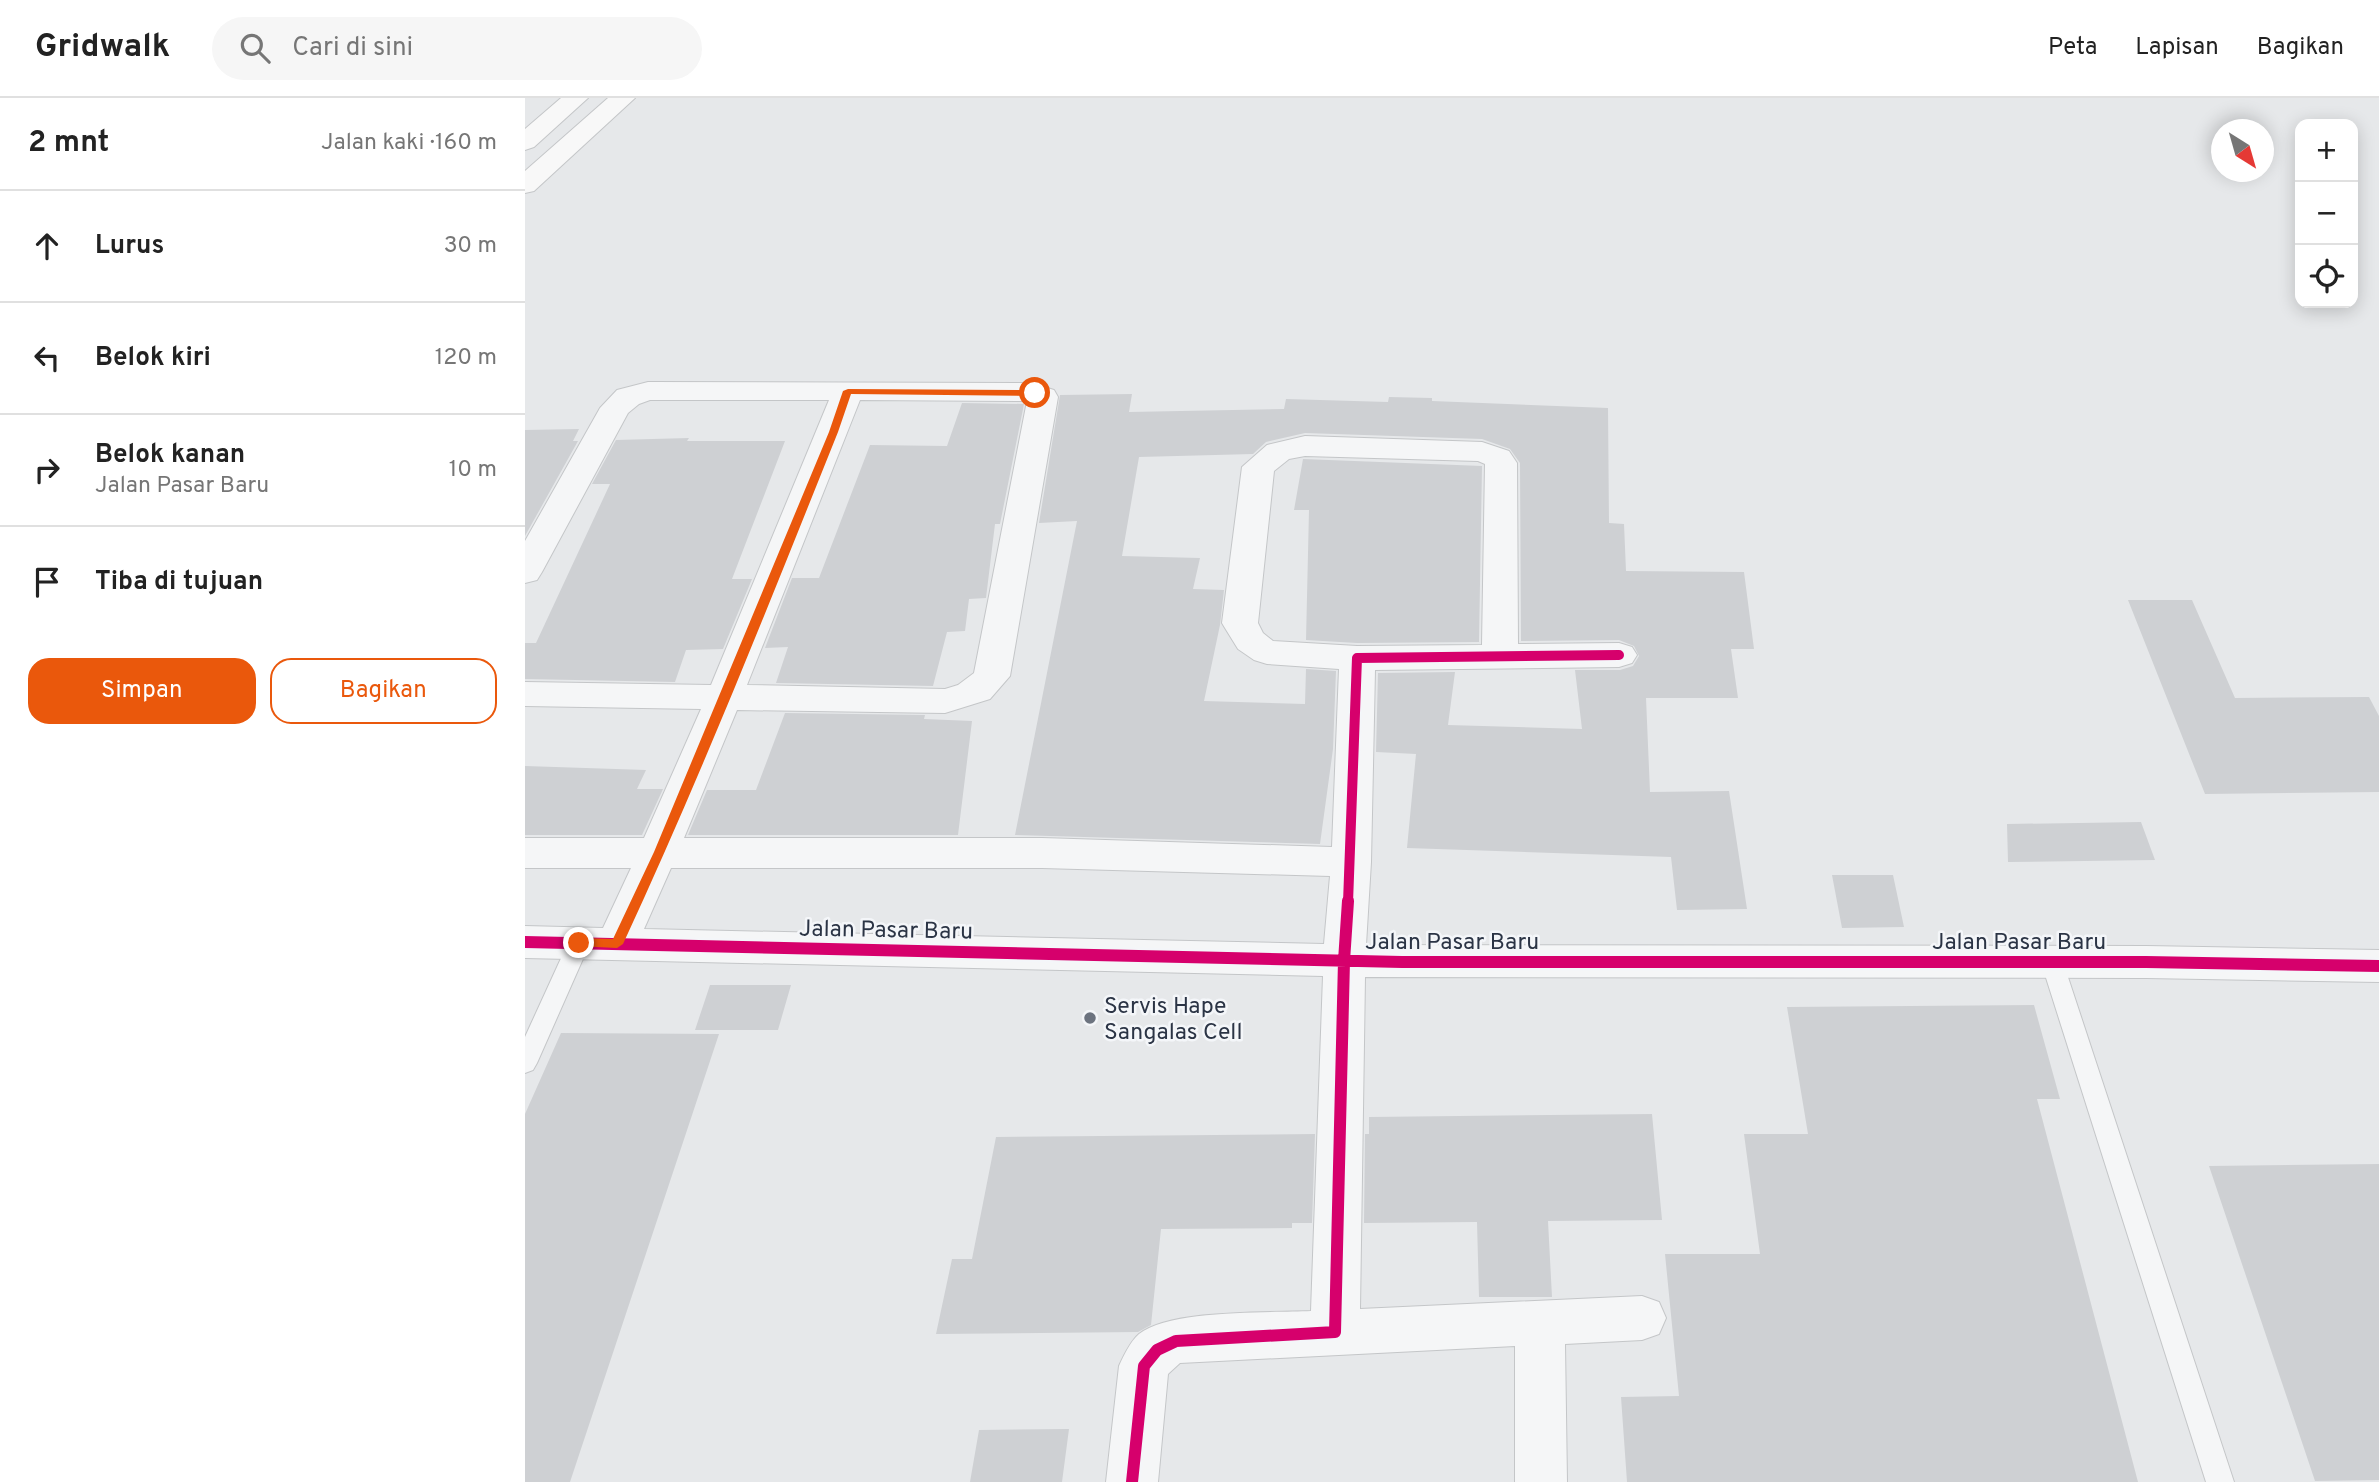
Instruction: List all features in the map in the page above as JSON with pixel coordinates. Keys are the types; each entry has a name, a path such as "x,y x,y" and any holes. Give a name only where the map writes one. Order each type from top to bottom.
{"street":[{"path":"529,135 576,98"},
{"path":"525,185 623,98"},
{"path":"525,572 615,408 628,397 648,391 1031,392 1043,397 992,676 977,691 945,701 525,694"},
{"path":"598,943 660,852 834,432 848,391"},
{"path":"1500,656 1501,463 1498,458 1482,452 1290,447 1278,452 1258,467 1240,623 1248,640 1255,647 1267,652 1357,657 1500,656 1619,655"},
{"path":"1335,1332 1344,961 1351,862 1357,657"},
{"path":"525,853 1042,853 1351,862"},
{"name":"Jalan Pasar Baru","path":"525,942 1344,961 2052,962 2379,966"},
{"path":"1132,1482 1144,1366 1157,1350 1176,1341 1642,1318"},
{"path":"1540,1324 1541,1482"}],"lane":[{"path":"525,1063 598,943"},
{"path":"2052,962 2220,1482"}],"building":[{"path":"1132,394 1129,412 1284,409 1286,399 1388,402 1389,397 1608,408 1609,523 1624,524 1626,571 1744,572 1754,649 1731,649 1738,698 1646,698 1650,792 1729,791 1747,909 1677,910 1671,857 1407,848 1416,754 1376,752 1378,673 1455,672 1448,725 1582,729 1575,670 1620,670 1633,666 1639,656 1634,646 1619,640 1521,641 1520,463 1510,449 1482,439 1305,433 1266,442 1253,454 1139,457 1122,556 1200,558 1193,589 1224,590 1220,625 1204,701 1305,704 1306,669 1336,671 1333,749 1320,844 1015,835 1077,521 1039,523 1060,395"},
{"path":"962,403 1024,404 1000,524 995,524 986,598 969,599 965,631 947,632 933,686 776,683 788,647 765,648 792,578 819,578 870,445 947,446"},
{"path":"579,429 573,441 578,441 525,536 525,430"},
{"path":"689,438 687,441 785,441 732,579 752,579 723,649 686,650 675,682 525,679 525,643 536,643 610,484 592,484 616,440"},
{"path":"1303,459 1482,466 1479,642 1357,643 1306,640 1309,510 1294,510"},
{"path":"2128,600 2192,600 2235,698 2369,697 2379,716 2379,792 2205,794"},
{"path":"785,713 925,715 924,719 972,721 958,835 688,835 707,790 756,790"},
{"path":"525,766 646,770 637,789 663,789 642,835 525,835"},
{"path":"2141,822 2155,860 2008,862 2007,824"},
{"path":"1832,875 1893,875 1904,927 1842,928"},
{"path":"710,985 791,985 778,1030 695,1030"},
{"path":"2034,1005 2060,1099 2037,1099 2138,1482 1627,1482 1621,1397 1679,1396 1665,1254 1760,1254 1744,1134 1808,1134 1787,1007"},
{"path":"561,1033 719,1034 570,1482 525,1482 525,1114"},
{"path":"1652,1114 1662,1220 1548,1221 1552,1297 1479,1297 1477,1222 1364,1223 1365,1134 1369,1134 1369,1117"},
{"path":"1315,1134 1312,1223 1292,1223 1292,1228 1161,1229 1151,1325 1138,1332 936,1334 952,1259 972,1259 996,1137"},
{"path":"2379,1164 2379,1480 2315,1481 2209,1166"},
{"path":"1069,1429 1062,1482 970,1482 979,1430"}],"cycle path":[{"path":"1132,1482 1144,1366 1157,1350 1176,1341 1335,1332 1344,961 1351,862 1357,658 1619,655"},
{"path":"525,942 1402,962 2146,962 2379,966"}],"place":[{"name":"Servis Hape Sangalas Cell","path":"1090,1018"}],"route":[{"path":"579,943 617,944 660,852 725,698 834,432 848,391 1035,393"}]}
